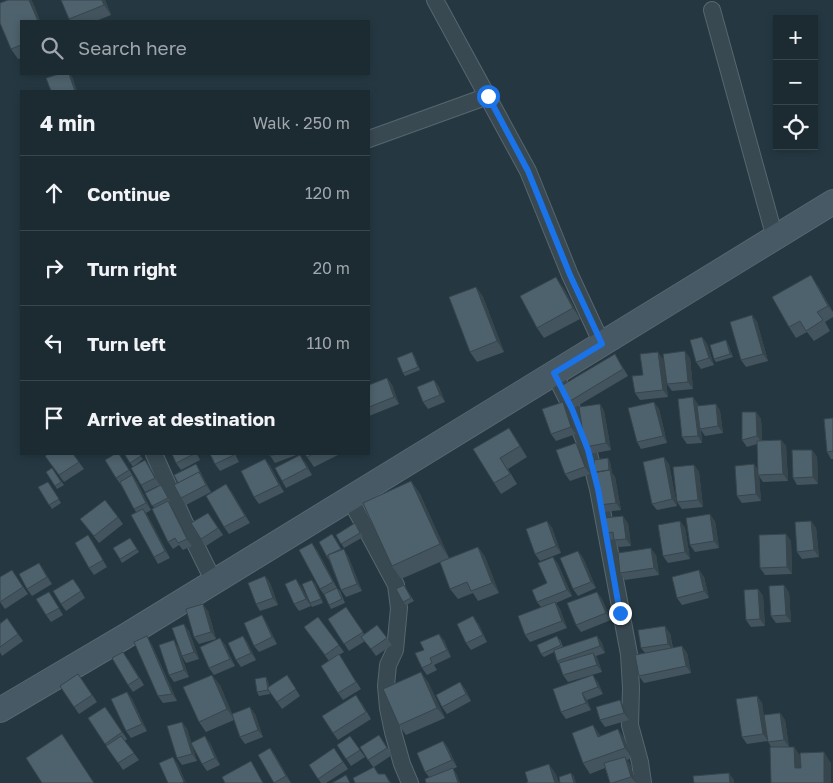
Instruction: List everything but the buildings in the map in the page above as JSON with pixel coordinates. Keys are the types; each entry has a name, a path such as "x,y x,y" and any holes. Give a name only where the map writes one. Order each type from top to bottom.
{"main road":[{"path":"0,710 124,637 833,202"}],"street":[{"path":"434,0 528,171 570,275 602,344"},
{"path":"712,10 775,238"},
{"path":"370,139 488,96"},
{"path":"554,373 572,409 588,450 598,489 629,654 631,688 630,725 640,762 643,783"},
{"path":"154,455 214,582"},
{"path":"350,499 396,585 399,608 395,650 388,665 386,686 393,732 402,764 410,783"}],"route":[{"path":"488,96 528,171 570,275 602,344 554,373 572,409 588,450 598,489 620,613"}]}
